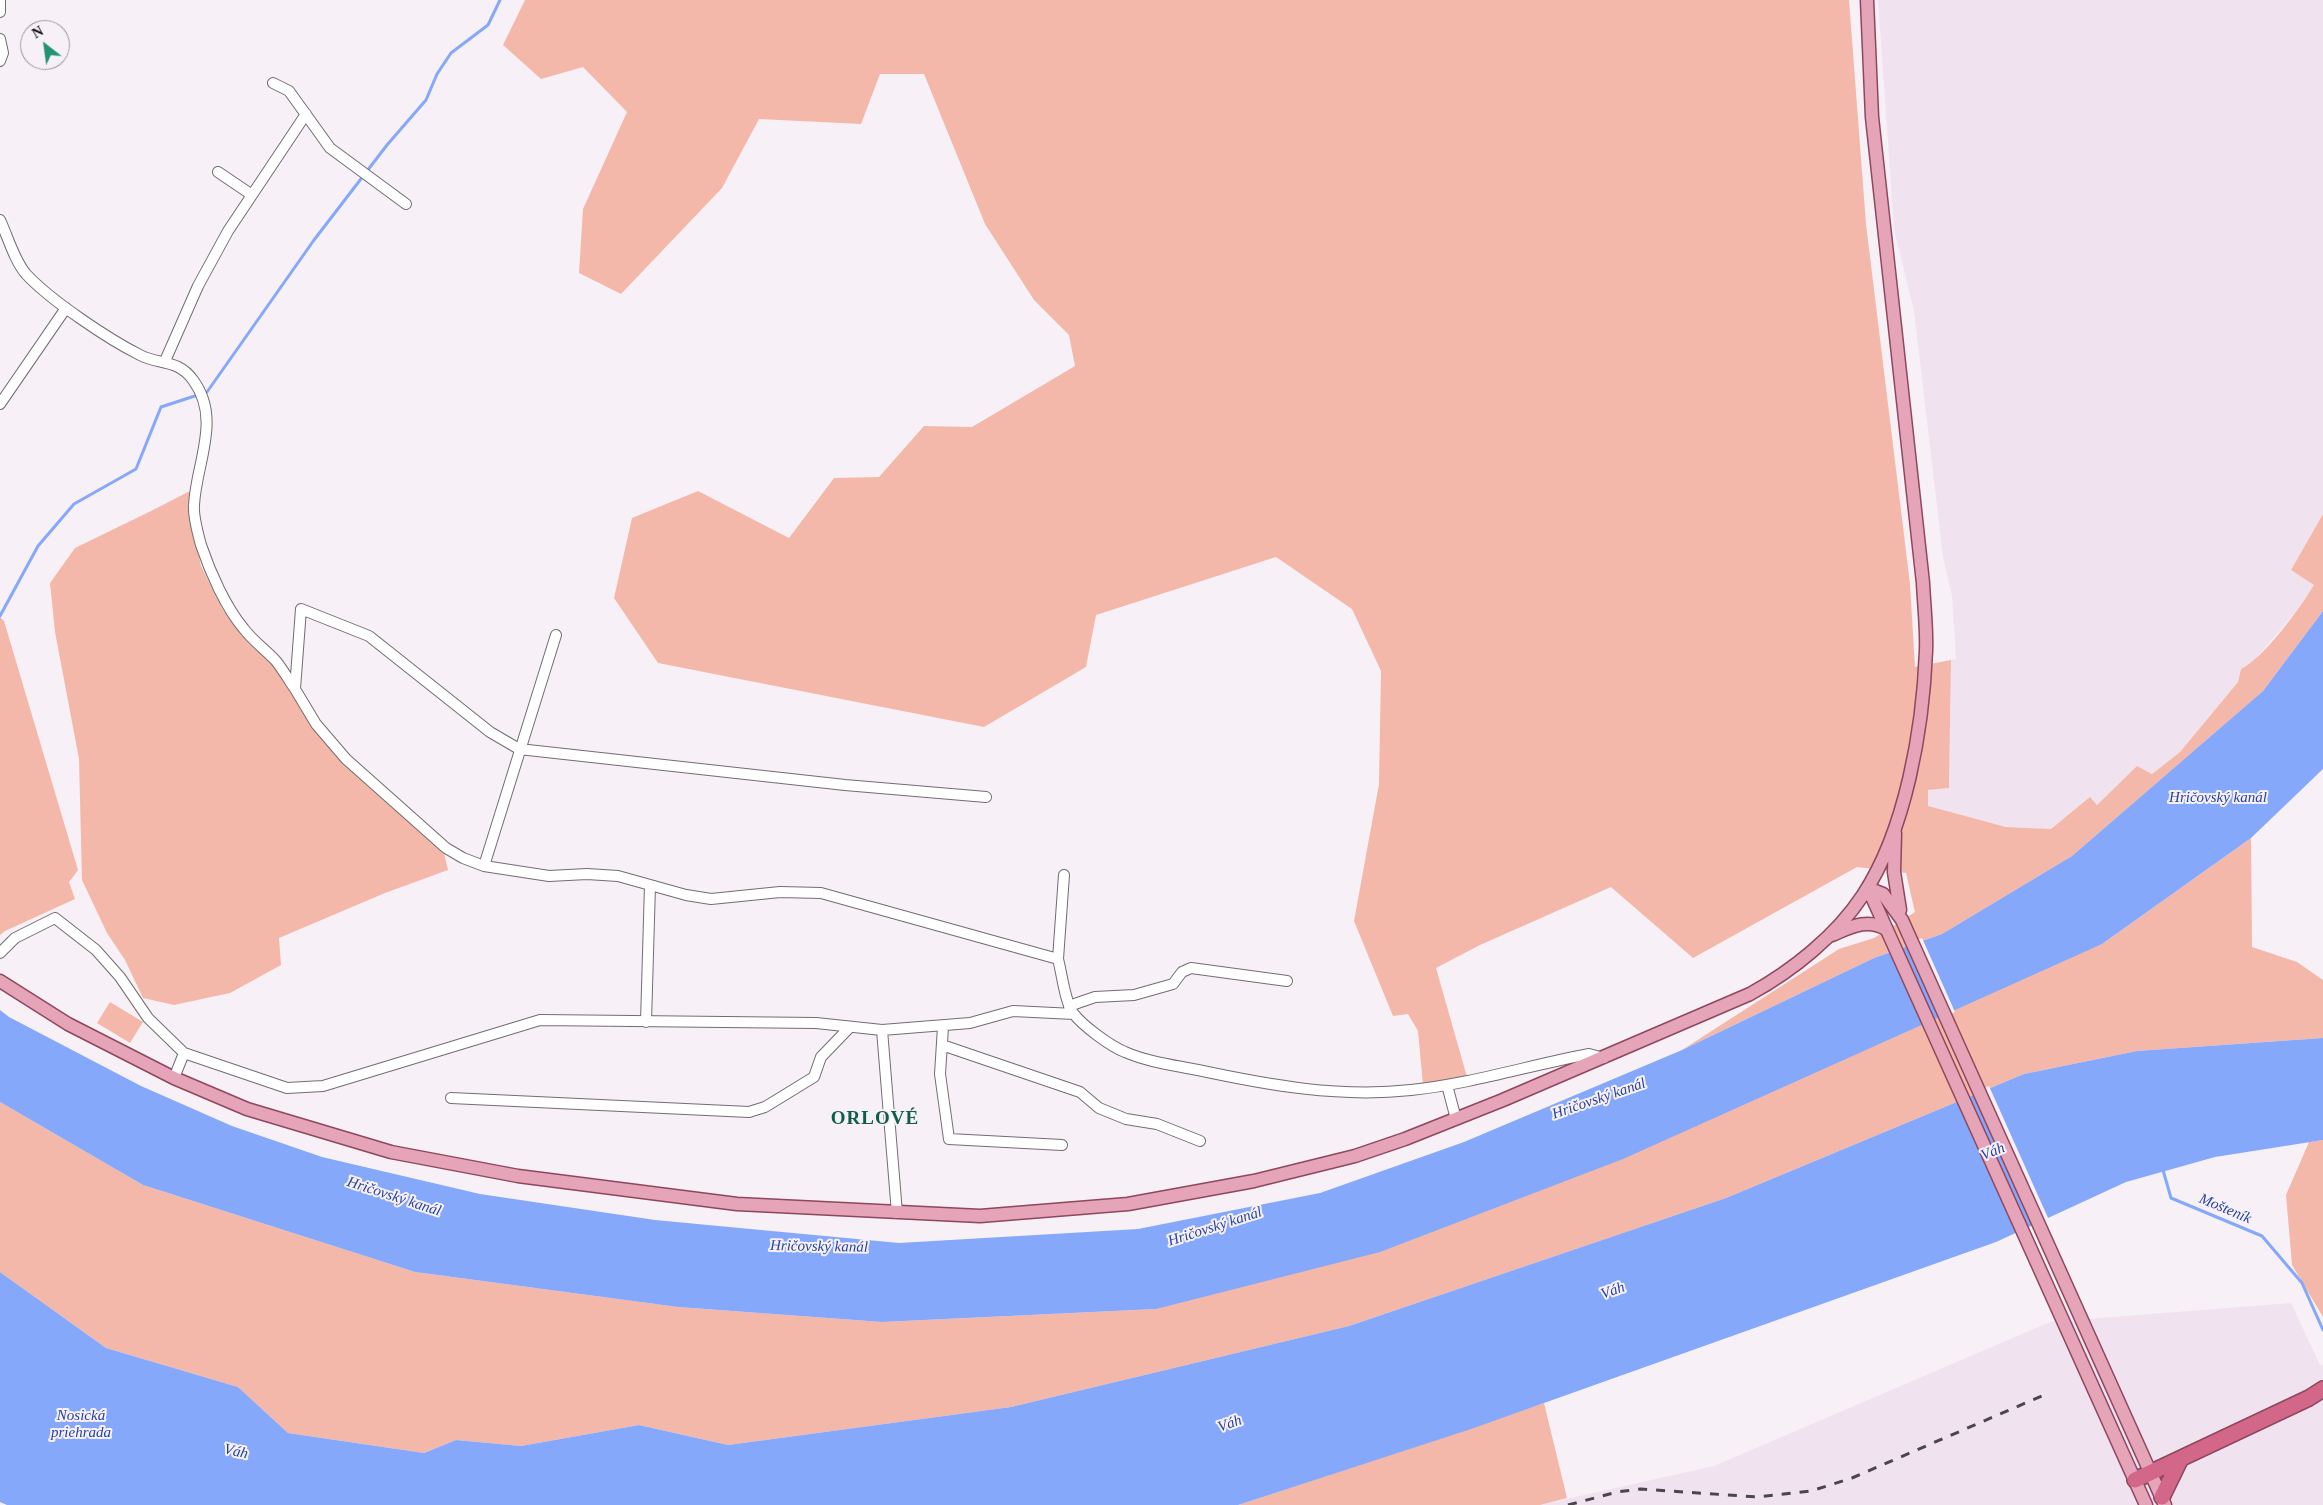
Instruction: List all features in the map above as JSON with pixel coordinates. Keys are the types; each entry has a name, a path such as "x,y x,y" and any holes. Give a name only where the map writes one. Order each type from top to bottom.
{"highway":[{"path":"2134,1480 2309,1398 2323,1389"},
{"path":"2163,1501 2180,1460"}],"main road":[{"path":"0,981 77,1029 174,1078 247,1109 390,1152 518,1176 737,1204 980,1216 1128,1204 1300,1170 1380,1147 1456,1119 1604,1058 1731,1003 1764,986 1800,961 1827,937 1853,910 1868,888 1895,826 1916,748 1924,694 1927,650 1923,583 1872,116 1867,0"},
{"path":"1895,826 1894,872 1897,896 1905,926 2163,1501"},
{"path":"1868,888 1883,894 1905,926"},
{"path":"1868,888 2146,1505"},
{"path":"1827,937 1861,924 1874,923 1888,934"}],"street":[{"path":"0,0 0,12"},
{"path":"0,39 3,53 0,62"},
{"path":"273,83 288,91 330,148 406,204"},
{"path":"165,361 198,286 228,230 306,114"},
{"path":"218,172 252,195"},
{"path":"0,220 18,261 26,274 66,308 142,356 165,361 180,368 192,378 201,393 206,409 207,430 194,506 201,545 226,603 244,629 277,663 316,724 346,759 446,848 463,858 484,866 549,876 587,874 618,876 686,895 711,899 780,892 821,893 1002,945 1058,959"},
{"path":"0,404 66,308"},
{"path":"295,690 301,609 368,636 490,732 520,749 845,785 986,797"},
{"path":"484,866 556,635"},
{"path":"1064,875 1058,959 1072,1010 1100,1036 1123,1051 1145,1059 1252,1082 1320,1091 1373,1092 1448,1085 1589,1054 1604,1058"},
{"path":"646,1022 650,885"},
{"path":"0,953 15,938 55,918 96,950 120,977 148,1018 184,1053 287,1088 323,1086 540,1020 816,1023 882,1030 943,1027 970,1023 1013,1011 1072,1010 1095,997 1134,995 1173,984 1182,972 1191,968 1287,981"},
{"path":"451,1098 749,1112 765,1108 814,1077 821,1057 850,1027"},
{"path":"943,1027 940,1074 949,1139 1062,1145"},
{"path":"882,1030 897,1213"},
{"path":"942,1045 1080,1092 1099,1108 1117,1115 1157,1124 1200,1141"},
{"path":"174,1078 184,1053"},
{"path":"1448,1085 1456,1119"}],"shaded area":[{"path":"525,0 1849,0 1866,224 1910,584 1915,667 1951,660 1949,788 1928,790 1928,806 2006,827 2051,829 2090,797 2097,805 2137,766 2152,774 2180,752 2238,682 2241,669 2271,643 2308,595 2314,585 2291,570 2323,514 2323,611 2263,691 2072,856 1942,934 1874,958 1682,1050 1839,949 1874,938 1915,912 1906,873 1857,867 1693,958 1611,887 1480,945 1436,968 1467,1077 1423,1085 1418,1031 1408,1014 1393,1016 1354,921 1379,784 1381,671 1352,609 1276,557 1096,615 1086,667 984,727 658,663 614,598 632,518 698,491 789,538 834,478 879,477 924,426 972,427 1075,366 1069,335 1034,300 985,224 924,74 880,74 861,124 759,119 722,188 621,294 579,273 583,209 627,112 583,67 541,79 503,45"},
{"path":"1878,0 2323,0 2323,514 2291,570 2315,585 2289,620 2252,663 2241,669 2238,682 2180,752 2152,774 2137,766 2097,805 2090,798 2051,829 2006,827 1928,807 1928,790 1949,788 1951,660 1956,659 1952,596 1943,557 1914,311 1894,229"},
{"path":"190,491 191,521 201,566 223,610 275,667 301,710 343,762 444,853 448,870 385,893 279,938 281,965 230,993 174,1005 143,998 125,960 107,933 82,880 79,759 55,632 50,583 75,548"},
{"path":"0,617 4,621 78,870 69,882 75,899 0,935"},
{"path":"2251,838 2252,947 2297,962 2323,980 2323,1038 2137,1051 2024,1074 1726,1198 1349,1326 1011,1407 728,1445 639,1425 521,1446 456,1440 424,1453 288,1433 238,1387 106,1348 0,1272 0,1102 143,1185 415,1272 678,1307 882,1322 1156,1309 2102,944"},
{"path":"110,1002 143,1022 130,1043 97,1023"},
{"path":"2323,1140 2323,1317 2292,1265 2286,1195 2309,1142"},
{"path":"2291,1303 2320,1365 2323,1365 2323,1505 1540,1505 1714,1466 2050,1322"},
{"path":"1544,1403 1567,1498 1540,1505 1238,1505"}],"water":[{"name":"Hričovský kanál","path":"2323,611 2323,769 2251,838 2102,944 1623,1159 1380,1252 1156,1309 882,1322 678,1307 415,1272 143,1185 0,1102 0,1010 9,1017 141,1086 232,1126 322,1157 480,1194 655,1220 899,1243 1138,1229 1320,1193 1464,1142 1682,1050 1874,958 1942,934 2072,856 2263,691"},
{"name":"Nosická priehrada","path":"2323,1038 2323,1140 2215,1157 2126,1182 1996,1242 1471,1429 1238,1505 7,1505 0,1502 0,1272 106,1348 238,1387 288,1433 424,1453 456,1440 521,1446 639,1425 728,1445 1011,1407 1349,1326 1726,1198 2024,1074 2137,1051"}],"pier":[{"path":"1922,938 1955,1012 1940,1019 1906,944"},
{"path":"1989,1086 2049,1220 2034,1227 1973,1093"}],"waterway":[{"path":"0,616 38,546 74,504 136,469 161,407 207,392 314,240 387,145 426,100 437,74 451,53 488,25 500,0"},
{"name":"Mošteník","path":"2163,1170 2171,1198 2262,1236 2302,1283 2323,1330"}],"railway":[{"path":"1568,1505 1617,1492 1641,1489 1757,1497 1811,1491 1852,1478 2044,1395"}],"district":[{"name":"ORLOVÉ","path":"875,1119"}],"water label":[{"name":"Váh","path":"1993,1152"},
{"name":"Váh","path":"1613,1291"},
{"name":"Váh","path":"1230,1424"},
{"name":"Váh","path":"236,1452"}]}
